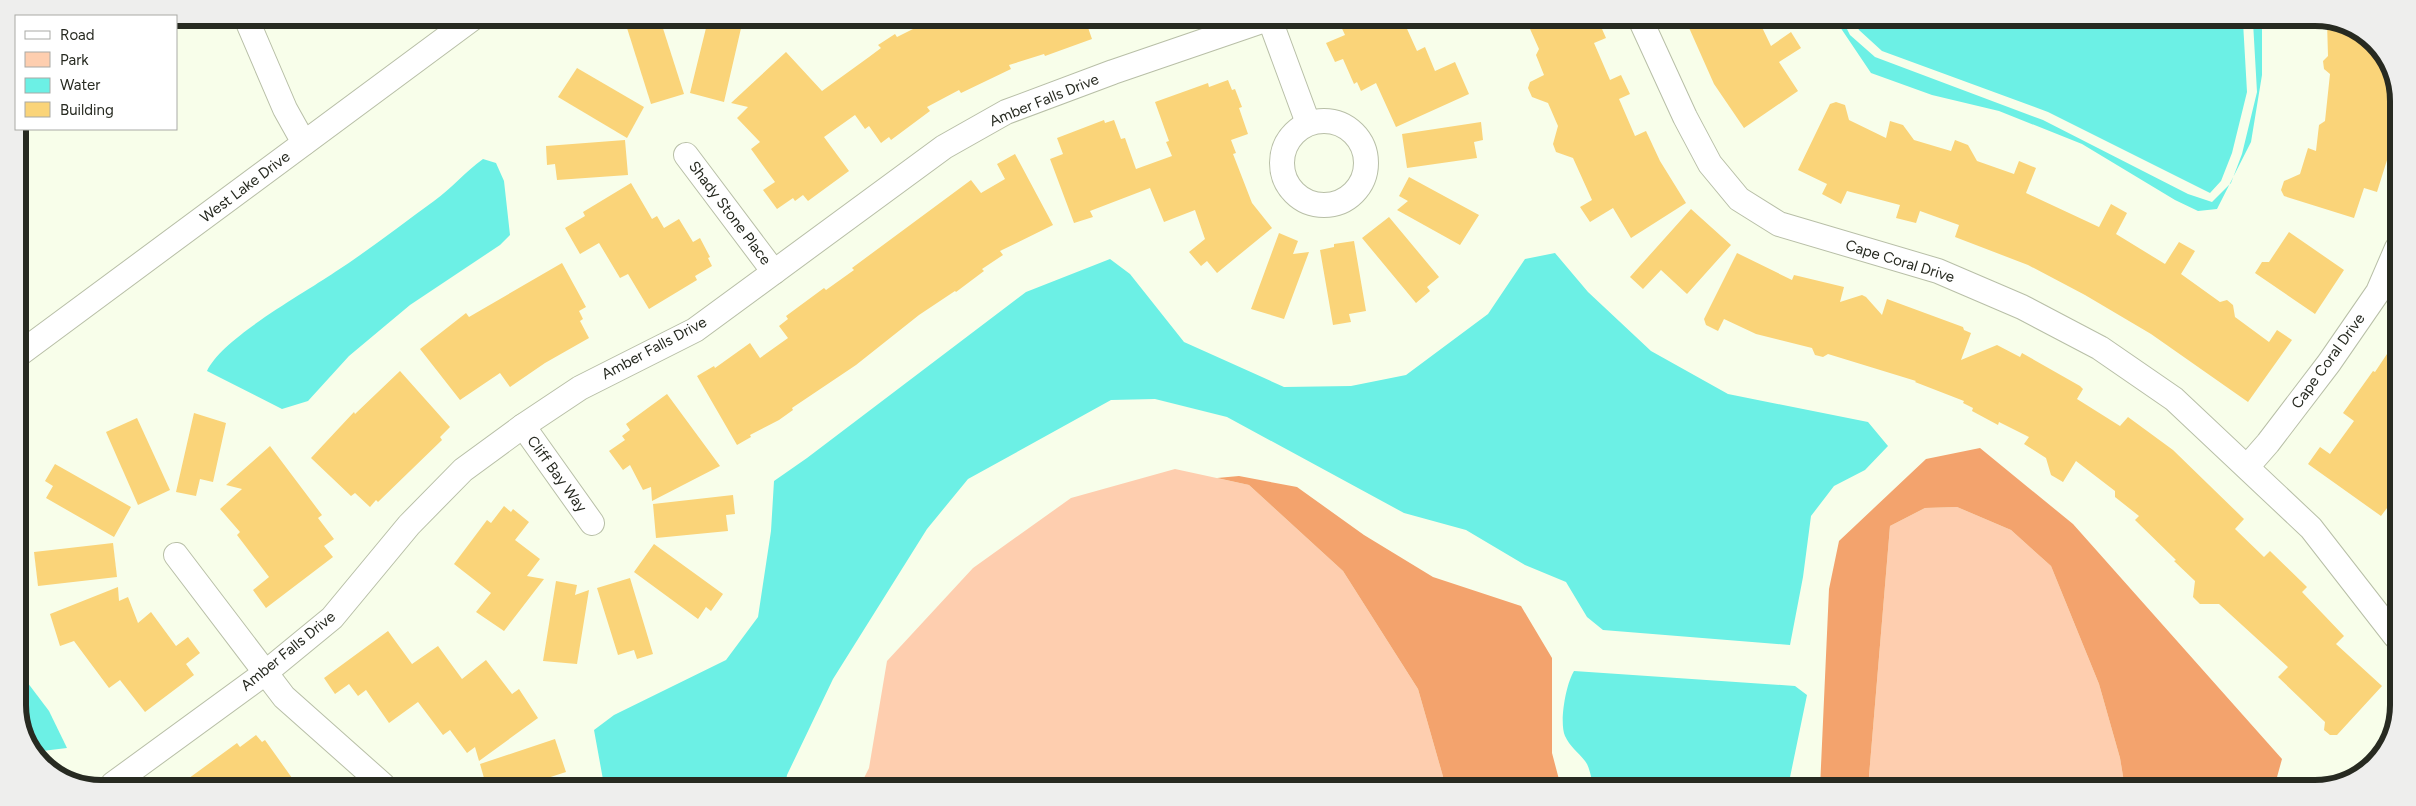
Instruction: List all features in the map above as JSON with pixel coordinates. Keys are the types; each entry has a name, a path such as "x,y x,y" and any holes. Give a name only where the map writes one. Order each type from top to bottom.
{"street":[{"path":"249,26 285,108 304,143"},
{"name":"West Lake Drive","path":"26,349 462,26"},
{"name":"Amber Falls Drive","path":"118,780 265,673 332,618 409,524 463,470 523,426 580,388 695,330 944,147 1006,112 1113,72 1247,26"},
{"path":"1272,26 1308,123"},
{"name":"Cape Coral Drive","path":"1644,26 1685,117 1706,156 1739,199 1779,224 1938,271 2022,306 2100,348 2174,400 2311,528 2390,630"},
{"name":"Shady Stone Place","path":"686,155 774,272"},
{"name":"Cape Coral Drive","path":"2247,467 2274,436 2372,300 2390,263"},
{"name":"Cliff Bay Way","path":"523,426 592,523"},
{"path":"176,555 284,697 377,780"}],"green space":[{"path":"1175,469 1249,485 1343,571 1418,689 1444,780 863,780 869,768 887,661 973,568 1071,498"},
{"path":"1957,507 2011,530 2051,566 2099,684 2120,758 2124,780 1869,780 1890,526 1925,508"}],"shaded area":[{"path":"1980,448 2073,524 2282,759 2276,780 2124,780 2120,758 2099,684 2051,566 2011,530 1957,507 1925,508 1890,526 1869,780 1820,780 1829,589 1839,541 1926,459"},
{"path":"1239,476 1297,487 1364,535 1433,577 1521,606 1552,658 1552,753 1559,780 1444,780 1418,689 1343,571 1249,485 1217,478"}],"water":[{"path":"1839,26 1846,26 1850,35 1875,57 2043,120 2188,194 2212,202 2229,185 2217,209 2198,211 2175,200 2082,144 1999,111 1932,95 1871,73"},
{"path":"1857,26 2243,26 2247,92 2232,153 2221,181 2210,193 2048,112 1882,51"},
{"path":"2253,26 2262,26 2262,75 2251,142 2233,177 2242,154 2257,92"},
{"path":"483,159 496,163 504,181 510,235 500,245 410,305 349,356 308,401 282,409 207,371 215,358 246,331 373,246 441,196"},
{"path":"1555,253 1588,292 1651,351 1728,394 1868,422 1888,446 1865,470 1834,486 1811,516 1803,577 1790,645 1603,630 1587,617 1566,582 1525,565 1466,530 1404,513 1227,417 1155,399 1111,400 968,479 927,529 833,679 786,780 603,780 594,730 614,715 726,660 758,617 771,531 774,481 1026,292 1110,259 1130,274 1184,342 1284,387 1351,386 1406,375 1488,314 1525,259"},
{"path":"1574,671 1795,686 1807,695 1789,780 1592,780 1587,764 1569,743 1563,730 1564,703"},
{"path":"26,681 49,711 67,748 43,751 36,742 26,709"}],"building":[{"path":"633,26 662,26 684,94 651,104 627,28"},
{"path":"707,26 723,28 724,26 742,26 724,102 690,93"},
{"path":"919,26 929,26 930,29 936,26 1087,26 1092,39 1045,56 1044,54 1009,65 1011,69 961,93 959,90 927,107 930,111 891,140 889,137 881,143 869,126 865,129 855,115 824,137 849,171 808,201 803,195 795,201 793,198 777,209 763,190 775,182 751,149 760,142 737,118 748,107 731,103 786,52 822,91 881,48 878,45 895,34 897,37"},
{"path":"1341,26 1406,26 1417,51 1425,47 1435,71 1455,62 1469,94 1396,127 1376,83 1361,91 1357,82 1354,84 1343,59 1335,62 1326,43 1345,35"},
{"path":"1529,26 1601,26 1606,38 1594,43 1610,80 1621,75 1630,94 1619,99 1635,136 1646,131 1660,161 1686,203 1631,238 1613,208 1590,222 1580,207 1592,200 1573,158 1556,152 1553,144 1558,126 1548,103 1532,97 1528,88 1530,82 1544,75 1536,55 1539,49"},
{"path":"1688,26 1761,26 1771,46 1791,32 1801,48 1779,62 1798,91 1744,128 1714,84"},
{"path":"2327,28 2339,30 2356,39 2368,48 2380,64 2390,97 2390,137 2387,160 2377,192 2364,188 2354,218 2284,196 2281,190 2284,181 2300,174 2308,148 2316,151 2319,125 2325,121 2330,74 2324,69 2323,61 2328,56"},
{"path":"577,68 644,107 627,138 558,97"},
{"path":"1228,80 1232,90 1235,89 1242,107 1239,108 1248,134 1231,140 1236,153 1233,154 1252,203 1272,228 1217,273 1207,261 1201,266 1189,252 1205,239 1195,210 1164,222 1150,188 1090,211 1093,217 1074,223 1050,159 1063,154 1057,138 1104,120 1105,123 1114,120 1121,139 1125,138 1136,169 1172,156 1166,142 1169,141 1155,102 1208,83 1209,87"},
{"path":"1836,102 1845,105 1849,120 1886,138 1890,121 1903,125 1914,140 1951,151 1955,140 1968,145 1977,161 2014,174 2019,161 2036,168 2026,193 2099,227 2111,204 2127,213 2116,234 2165,264 2179,242 2195,251 2181,274 2220,302 2227,300 2233,305 2235,317 2269,342 2277,330 2292,340 2248,402 2151,334 2085,295 2028,265 1955,237 1959,225 1920,211 1916,223 1896,218 1900,205 1847,191 1841,204 1822,194 1827,184 1798,170 1830,104"},
{"path":"1481,122 1483,140 1474,142 1477,158 1407,168 1402,134"},
{"path":"625,140 628,175 557,180 555,164 547,165 546,146"},
{"path":"1015,154 1053,225 1000,251 1003,255 982,269 984,271 956,292 919,315 856,365 792,408 793,410 779,420 750,435 751,437 737,445 697,376 714,366 715,368 750,343 760,358 788,338 779,326 788,319 786,316 824,288 826,290 854,270 852,268 971,180 981,193 1005,179 997,164"},
{"path":"1409,177 1479,215 1460,245 1397,210 1408,201 1399,196"},
{"path":"631,183 652,219 657,216 664,228 679,219 693,242 700,238 710,257 708,258 712,266 695,276 697,280 649,309 628,274 620,278 599,243 580,254 565,228 585,216 583,212"},
{"path":"1691,209 1731,245 1687,294 1661,270 1643,289 1630,277"},
{"path":"1389,217 1439,277 1427,287 1430,291 1416,303 1362,238"},
{"path":"2289,232 2344,270 2315,314 2255,273 2262,262 2269,262"},
{"path":"1279,233 1298,241 1293,254 1309,252 1284,319 1251,309"},
{"path":"1354,241 1366,311 1349,314 1351,322 1333,325 1320,250 1334,247 1334,244"},
{"path":"1737,253 1792,280 1794,275 1844,287 1840,302 1862,295 1882,315 1887,299 1963,327 1964,330 1971,333 1961,360 1997,345 2020,357 2022,353 2080,386 2083,389 2077,399 2120,426 2128,417 2173,450 2244,519 2235,529 2264,557 2270,551 2307,587 2302,592 2344,636 2336,644 2382,686 2337,735 2330,735 2324,730 2325,722 2278,677 2288,667 2219,604 2200,604 2193,597 2195,581 2135,520 2139,516 2115,497 2115,491 2076,461 2063,482 2051,475 2046,458 2024,444 2029,437 1999,422 1998,425 1972,411 1973,408 1963,403 1964,401 1916,381 1828,354 1823,357 1815,355 1812,348 1756,334 1724,319 1718,331 1706,325 1704,319"},
{"path":"562,263 586,307 579,311 583,319 580,321 589,338 545,363 510,387 500,373 460,400 420,349 466,313 469,317"},
{"path":"2390,350 2390,504 2381,516 2308,464 2320,447 2330,454 2354,421 2343,413 2373,371 2375,372"},
{"path":"400,371 450,427 440,437 442,440 378,502 376,500 370,507 355,493 351,496 311,458 354,412 355,414"},
{"path":"667,394 720,466 652,501 651,487 643,490 630,465 623,470 609,451 625,440 622,436 630,430 626,424"},
{"path":"194,413 226,423 213,482 200,479 196,496 176,492"},
{"path":"137,418 170,490 138,505 106,432"},
{"path":"270,446 322,515 318,518 334,539 324,546 333,557 266,608 253,590 269,577 237,535 240,532 220,509 242,489 226,485"},
{"path":"55,464 131,507 114,537 46,498 53,486 45,481"},
{"path":"733,495 735,514 726,515 728,531 656,538 653,504"},
{"path":"504,506 511,512 513,509 529,522 515,540 540,559 527,576 544,579 504,631 476,612 491,593 454,564 487,520 491,523"},
{"path":"113,543 117,577 38,586 34,552"},
{"path":"654,544 723,594 711,611 706,607 698,619 634,572"},
{"path":"630,578 653,654 637,659 634,650 618,655 597,588"},
{"path":"556,581 577,585 575,595 589,590 577,664 543,661"},
{"path":"118,587 119,601 128,597 138,623 151,612 176,646 188,637 200,653 186,664 194,675 145,712 120,680 109,688 74,641 60,646 50,614"},
{"path":"388,631 412,664 438,646 462,679 486,660 512,694 519,689 538,718 479,761 475,747 467,753 450,730 443,735 418,702 389,723 366,690 358,696 349,684 335,694 324,678"},
{"path":"256,735 262,742 265,740 293,780 186,780 237,743 240,747"},
{"path":"555,739 566,772 541,780 485,780 480,764"}]}
